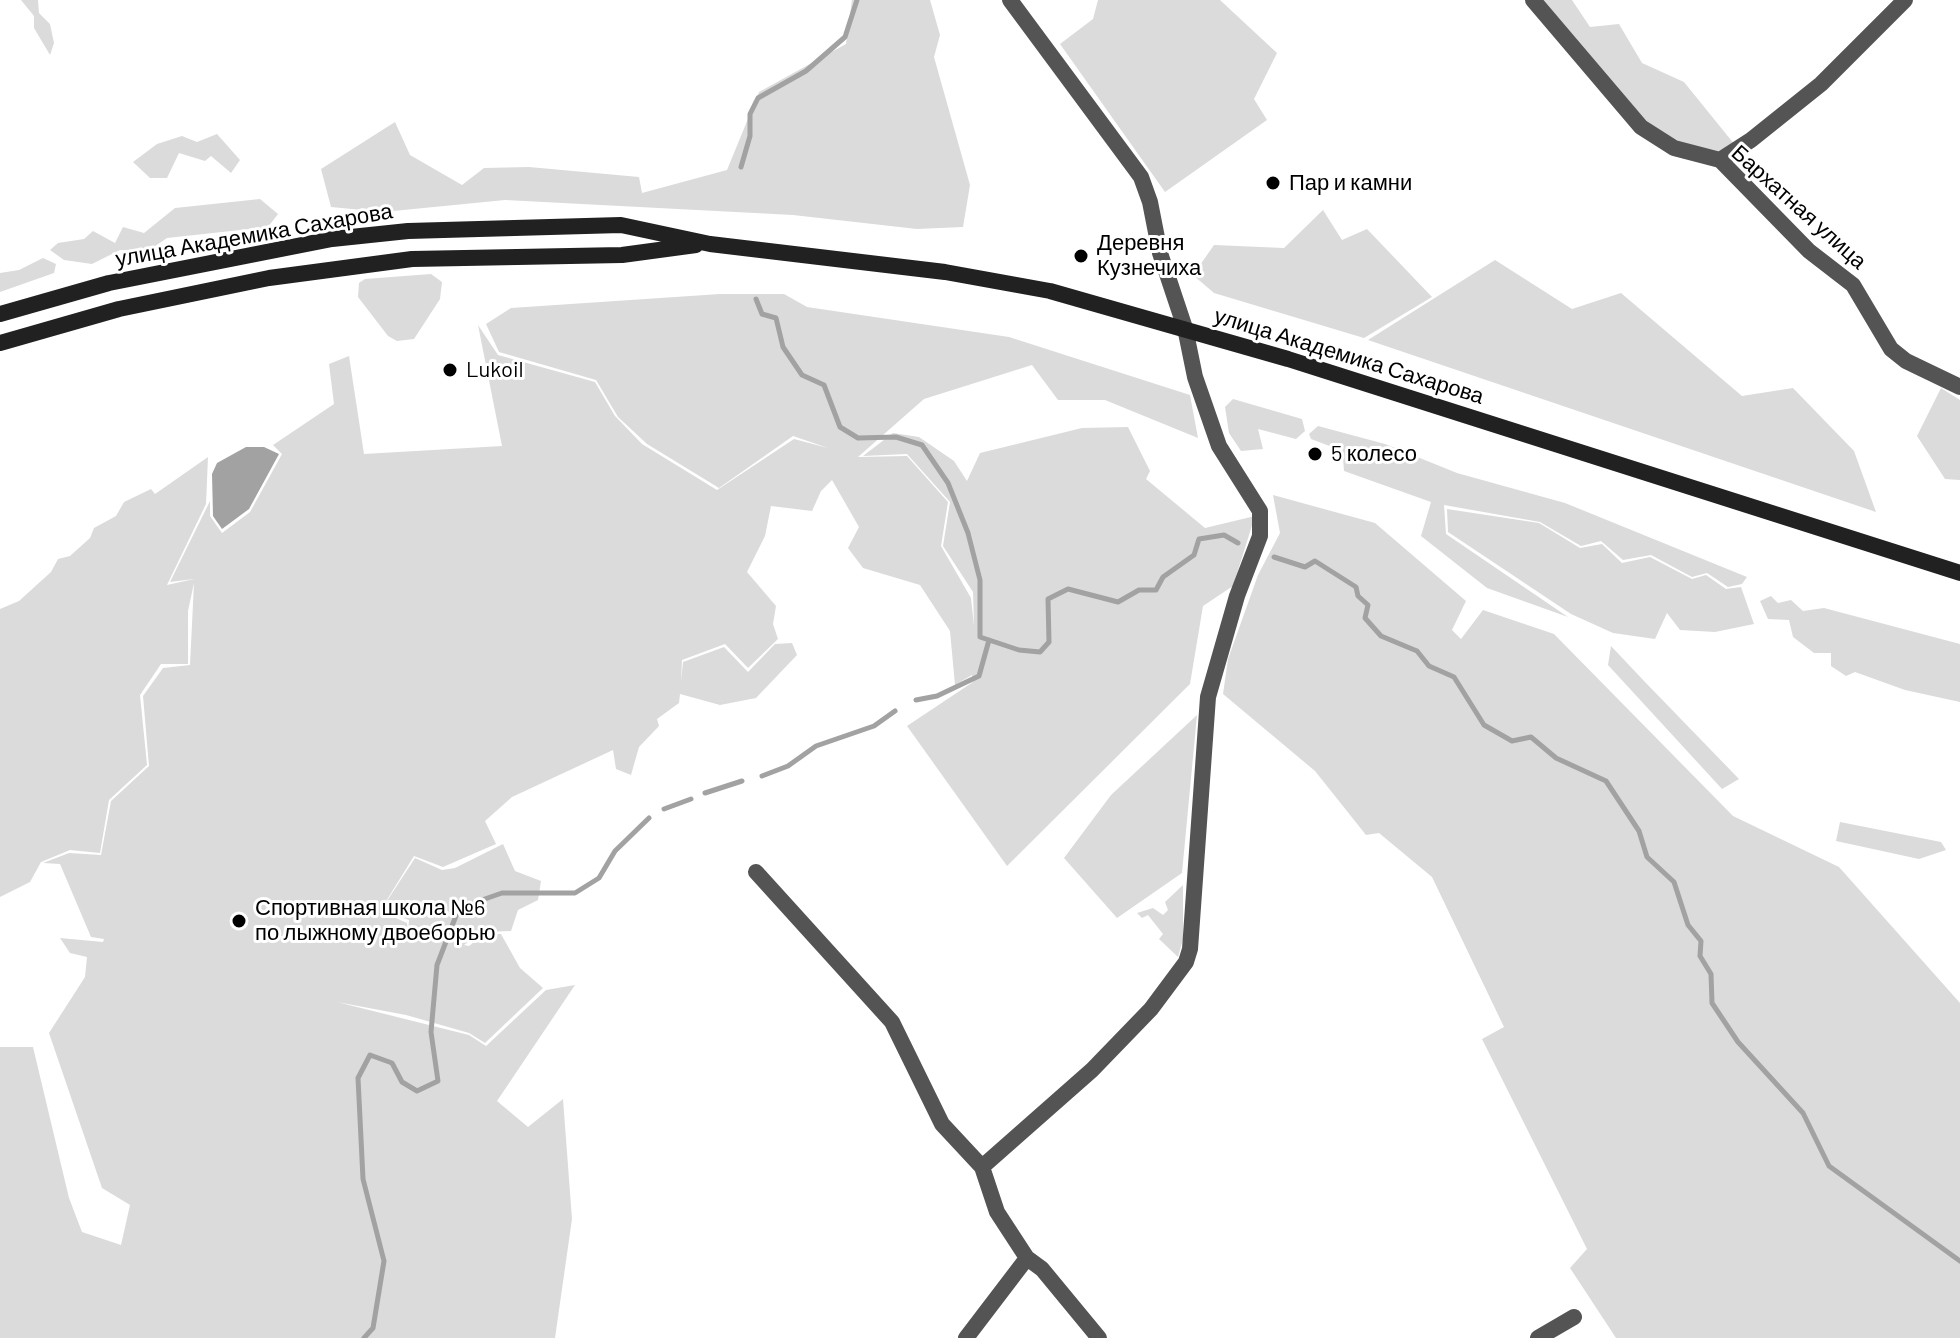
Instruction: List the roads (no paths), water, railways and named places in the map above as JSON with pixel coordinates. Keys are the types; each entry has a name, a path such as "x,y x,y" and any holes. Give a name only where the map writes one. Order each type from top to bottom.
{"main road":[{"name":"улица Академика Сахарова","path":"0,314 109,283 210,261 408,231 621,225 710,244 945,272 1035,288 1185,328 1960,573"},
{"name":"улица Академика Сахарова","path":"0,343 119,309 269,278 412,259 622,255 710,244"}],"street":[{"path":"982,1167 1102,1060 1151,1009 1186,962 1190,949 1208,697 1232,611 1260,536 1260,511 1219,446 1195,377 1185,328 1160,253 1150,202 1141,177 1010,0"},
{"name":"Бархатная улица","path":"1533,0 1641,127 1674,148 1720,160 1809,251 1853,285 1891,349 1906,361 1960,387"},
{"path":"1720,160 1751,140 1821,84 1905,0"},
{"path":"756,872 892,1022 942,1124 982,1167 997,1212 1027,1258 1042,1269 1099,1338"},
{"path":"966,1338 1027,1258"},
{"path":"1538,1338 1574,1317"}],"waterway":[{"path":"741,167 750,136 750,114 758,98 806,71 845,37 857,0"},
{"path":"756,299 762,314 776,318 783,347 802,375 824,385 840,427 858,438 896,437 922,445 948,483 968,533 980,580 980,637 1019,650 1040,652 1049,642 1048,599 1068,589 1118,602 1139,590 1156,590 1163,577 1194,555 1199,539 1224,535 1238,543"},
{"path":"1274,557 1305,567 1315,561 1356,587 1358,596 1368,605 1365,618 1381,636 1417,651 1429,666 1454,677 1484,725 1512,741 1531,737 1556,758 1606,781 1639,831 1647,857 1674,882 1688,925 1701,941 1700,956 1711,974 1712,1003 1738,1042 1803,1113 1829,1166 1960,1261"},
{"path":"916,700 937,696 979,676 989,640"},
{"path":"762,776 788,766 816,746 874,726 895,711"},
{"path":"705,793 742,781"},
{"path":"664,809 691,799"},
{"path":"364,1338 373,1328 384,1261 363,1179 358,1078 370,1055 392,1063 402,1082 417,1091 438,1081 431,1032 437,965 459,908 502,893 575,893 599,878 615,851 649,818"}],"place":[{"name":"Пар и камни","path":"1273,183"},
{"name":"Деревня Кузнечиха","path":"1081,256"},
{"name":"Lukoil","path":"450,370"},
{"name":"5 колесо","path":"1315,454"},
{"name":"Спортивная школа №6 по лыжному двоеборью","path":"239,921"}]}
